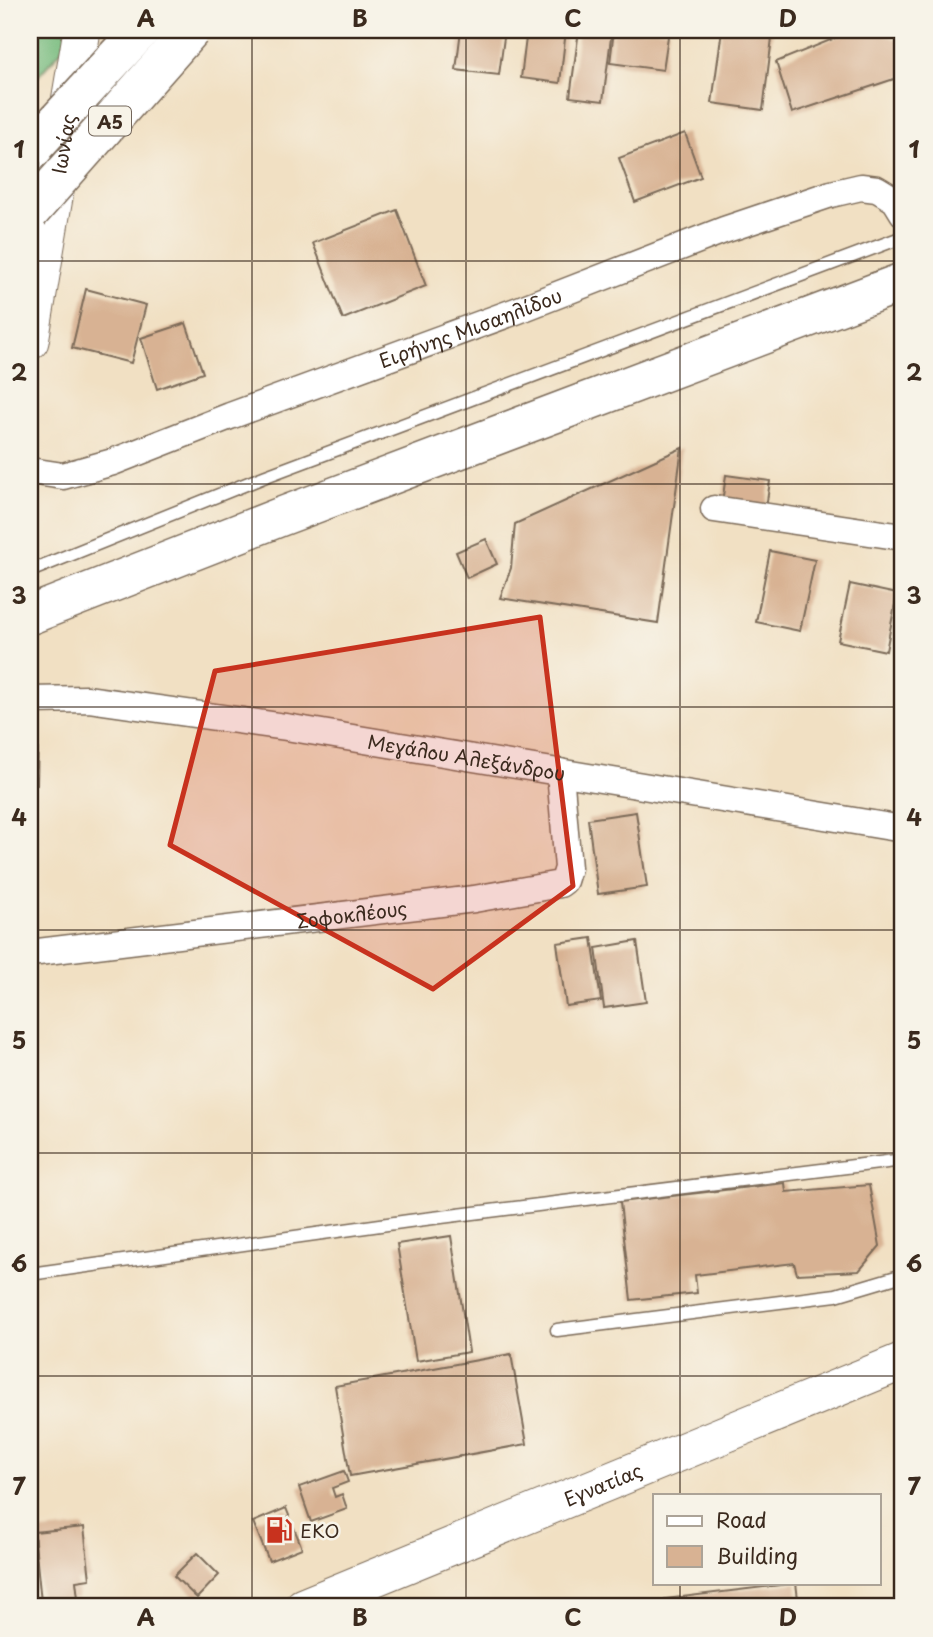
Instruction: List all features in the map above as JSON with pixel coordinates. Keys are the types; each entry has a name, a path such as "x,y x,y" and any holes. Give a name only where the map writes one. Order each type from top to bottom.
{"highway":[{"path":"33,147 75,77 115,30"},
{"name":"Α5","path":"33,147 141,30"},
{"name":"Α5","path":"30,212 191,30"},
{"path":"30,615 280,517 903,282"}],"main road":[{"name":"Ιωνίας","path":"30,341 82,30"},
{"name":"Εγνατίας","path":"303,1607 903,1361"}],"street":[{"name":"Ειρήνης Μισαηλίδου","path":"30,471 63,476 113,462 714,234 831,194 861,187 877,188 895,200 903,213"},
{"path":"714,509 903,537"},
{"name":"Μεγάλου Αλεξάνδρου","path":"30,699 71,698 376,741 903,829"},
{"name":"Σοφοκλέους","path":"30,953 474,899 560,884 564,881 568,868 560,772"}],"lane":[{"path":"30,571 266,477 903,237"},
{"path":"30,1274 449,1216 903,1160"},
{"path":"557,1330 836,1295 903,1275"}],"highlighted area":[{"path":"540,617 573,886 433,989 170,845 215,671"}],"green space":[{"path":"30,30 71,30 69,42 30,85"}],"building":[{"path":"461,30 505,30 499,75 456,70"},
{"path":"527,30 566,30 560,83 521,78"},
{"path":"579,30 612,30 603,101 570,97"},
{"path":"614,30 669,30 663,70 610,63"},
{"path":"722,30 773,30 763,110 712,103"},
{"path":"855,30 874,30 903,42 903,76 792,113 776,62"},
{"path":"685,133 701,177 635,202 619,158"},
{"path":"397,210 426,286 343,319 313,243"},
{"path":"86,289 146,305 131,363 72,348"},
{"path":"186,323 203,373 157,389 141,338"},
{"path":"682,448 658,623 500,598 511,568 515,524"},
{"path":"726,475 770,481 766,508 722,503"},
{"path":"486,539 497,564 467,578 456,552"},
{"path":"770,551 815,560 800,631 756,622"},
{"path":"850,584 897,594 886,651 838,641"},
{"path":"30,732 38,732 37,785 30,785"},
{"path":"636,812 647,887 598,894 588,819"},
{"path":"592,938 601,1001 566,1006 557,943"},
{"path":"637,941 646,1002 604,1008 596,948"},
{"path":"785,1183 786,1192 869,1185 880,1246 859,1271 797,1274 794,1263 695,1275 697,1293 631,1300 620,1202"},
{"path":"451,1236 469,1352 416,1361 397,1244"},
{"path":"511,1354 527,1444 350,1476 335,1386"},
{"path":"344,1471 348,1482 332,1488 335,1497 342,1494 347,1509 311,1522 299,1487"},
{"path":"286,1508 302,1548 269,1561 253,1522"},
{"path":"84,1527 90,1579 76,1581 78,1598 41,1602 34,1532"},
{"path":"197,1553 219,1575 197,1598 174,1576"},
{"path":"796,1584 799,1607 668,1607 665,1599"}],"place":[{"name":"EKO","path":"279,1530"}]}
